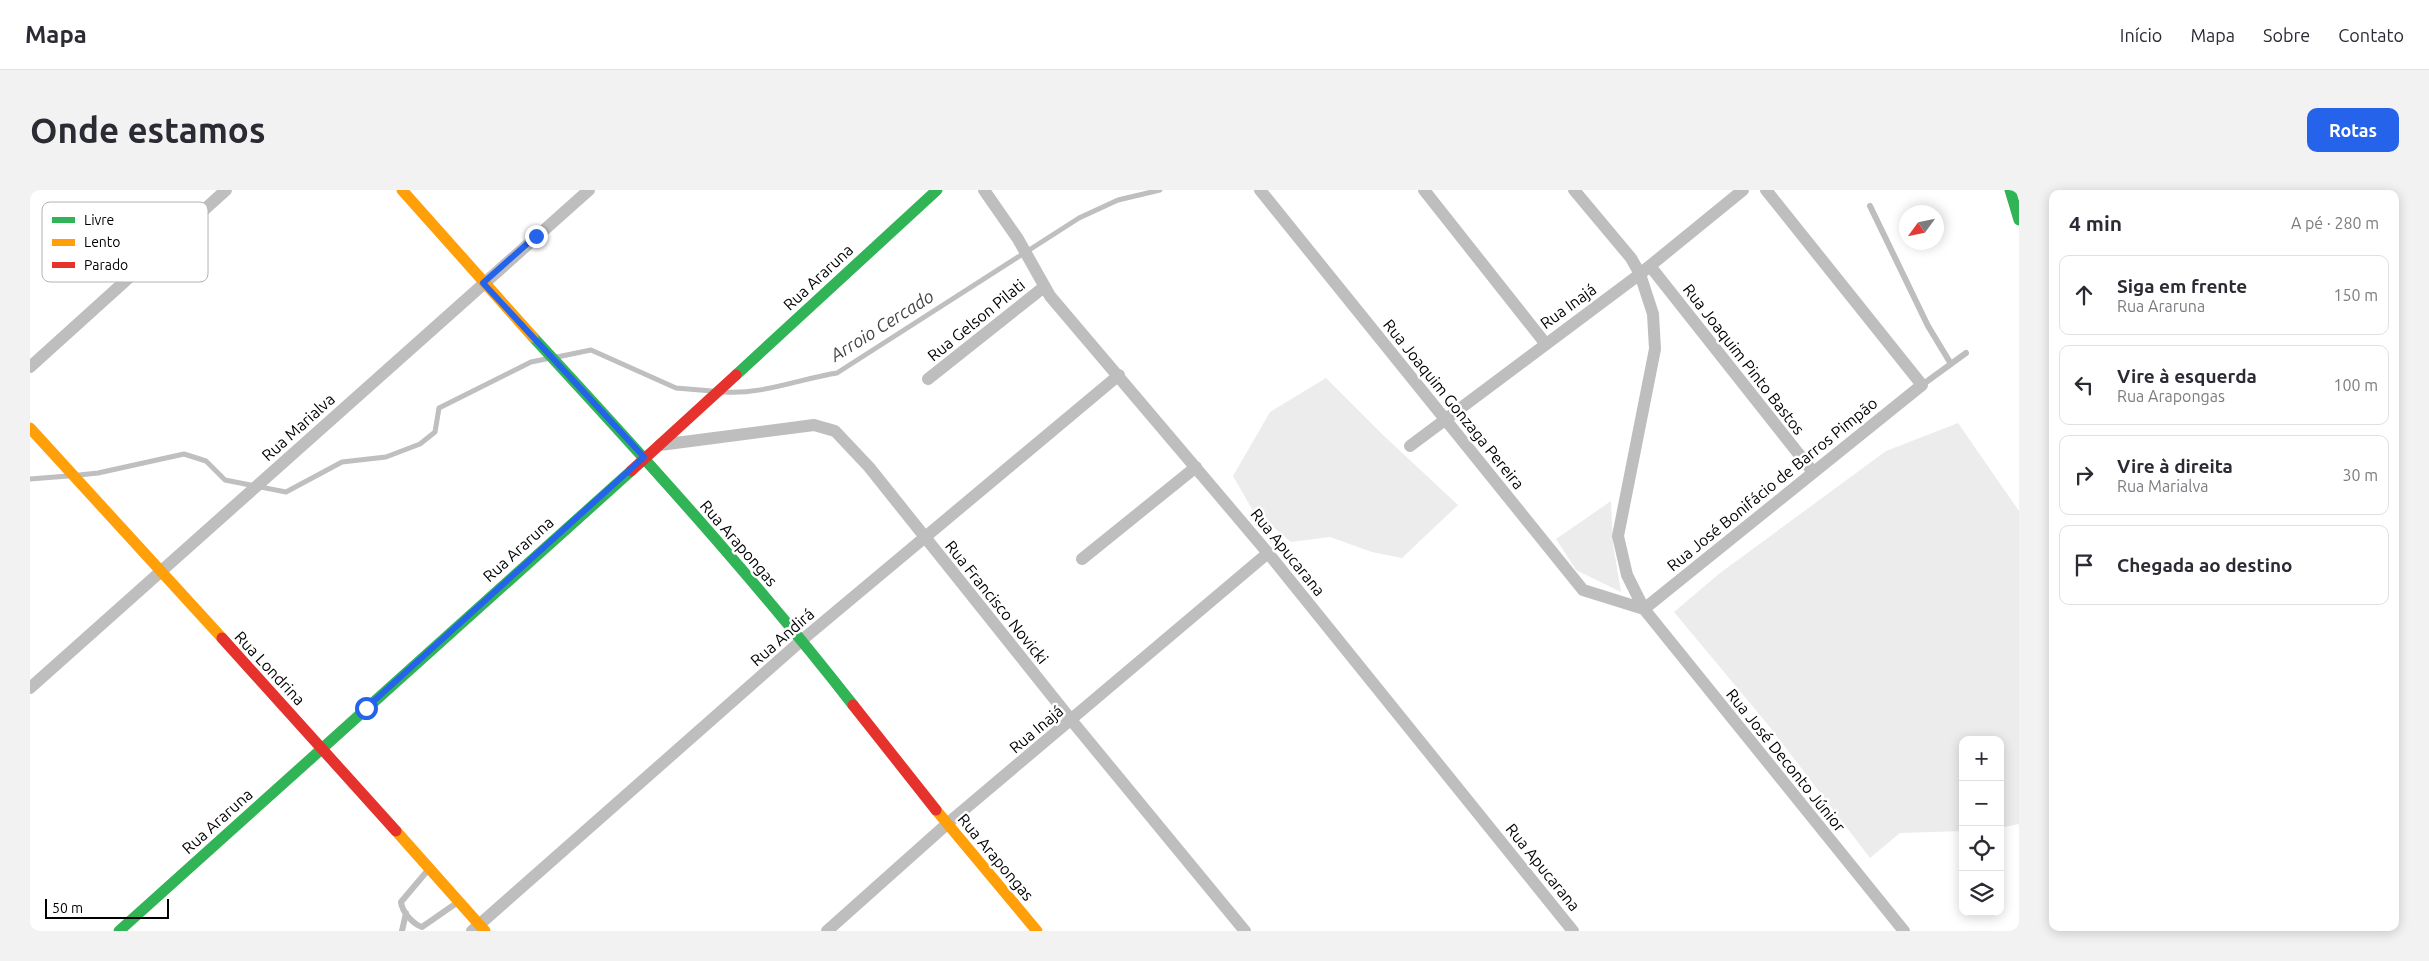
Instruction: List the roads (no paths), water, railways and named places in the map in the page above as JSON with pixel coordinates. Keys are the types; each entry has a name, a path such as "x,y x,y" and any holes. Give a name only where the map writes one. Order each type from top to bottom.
{"main road":[{"name":"Rua Arapongas","path":"402,190 483,283 644,457 802,640 947,824 1037,931"},
{"name":"Rua Araruna","path":"119,931 644,457 660,445 708,398 729,381 937,190"},
{"path":"2010,190 2019,220"},
{"name":"Rua Londrina","path":"30,428 322,748 459,902 479,929"}],"street":[{"path":"208,206 226,190"},
{"name":"Rua Marialva","path":"30,688 159,571 589,190"},
{"name":"Rua Apucarana","path":"984,190 1018,239 1044,287 1268,553 1573,931"},
{"name":"Rua Joaquim Gonzaga Pereira","path":"1260,190 1583,590 1644,609"},
{"path":"1424,190 1545,343"},
{"path":"1574,190 1631,258 1645,270"},
{"name":"Rua Inajá","path":"1410,446 1545,343 1645,270 1743,190"},
{"path":"1766,190 1922,385"},
{"name":"Rua Joaquim Pinto Bastos","path":"1645,270 1812,472"},
{"name":"Rua José Deconto Júnior","path":"1645,270 1653,314 1655,349 1618,536 1627,576 1644,609 1904,931"},
{"path":"30,367 124,282"},
{"name":"Rua Gelson Pilati","path":"928,379 1044,287"},
{"name":"Rua Andirá","path":"479,929 802,640 1119,375"},
{"name":"Rua José Bonifácio de Barros Pimpão","path":"1644,609 1922,385"},
{"name":"Rua Francisco Novicki","path":"660,445 814,425 835,431 869,467 1072,721 1245,931"},
{"path":"1082,559 1196,467"},
{"name":"Rua Inajá","path":"827,931 947,824 1072,721 1268,553"}],"lane":[{"path":"1870,206 1928,326 1951,364"},
{"path":"1922,385 1966,353"},
{"path":"429,868 404,897 402,907 415,925 422,927 459,902"},
{"path":"402,931 406,912"}],"waterway":[{"name":"Arroio Cercado","path":"723,392 766,389 837,373 1079,218 1118,200 1160,190"},
{"name":"Arroio Cercado","path":"557,357 591,350 676,388 712,391"},
{"name":"Arroio Cercado","path":"79,475 98,473 184,454 206,461 225,480 286,492 342,462 386,457 420,444 435,432 439,408 531,362 546,359"},
{"name":"Arroio Cercado","path":"30,479 68,476"}]}
